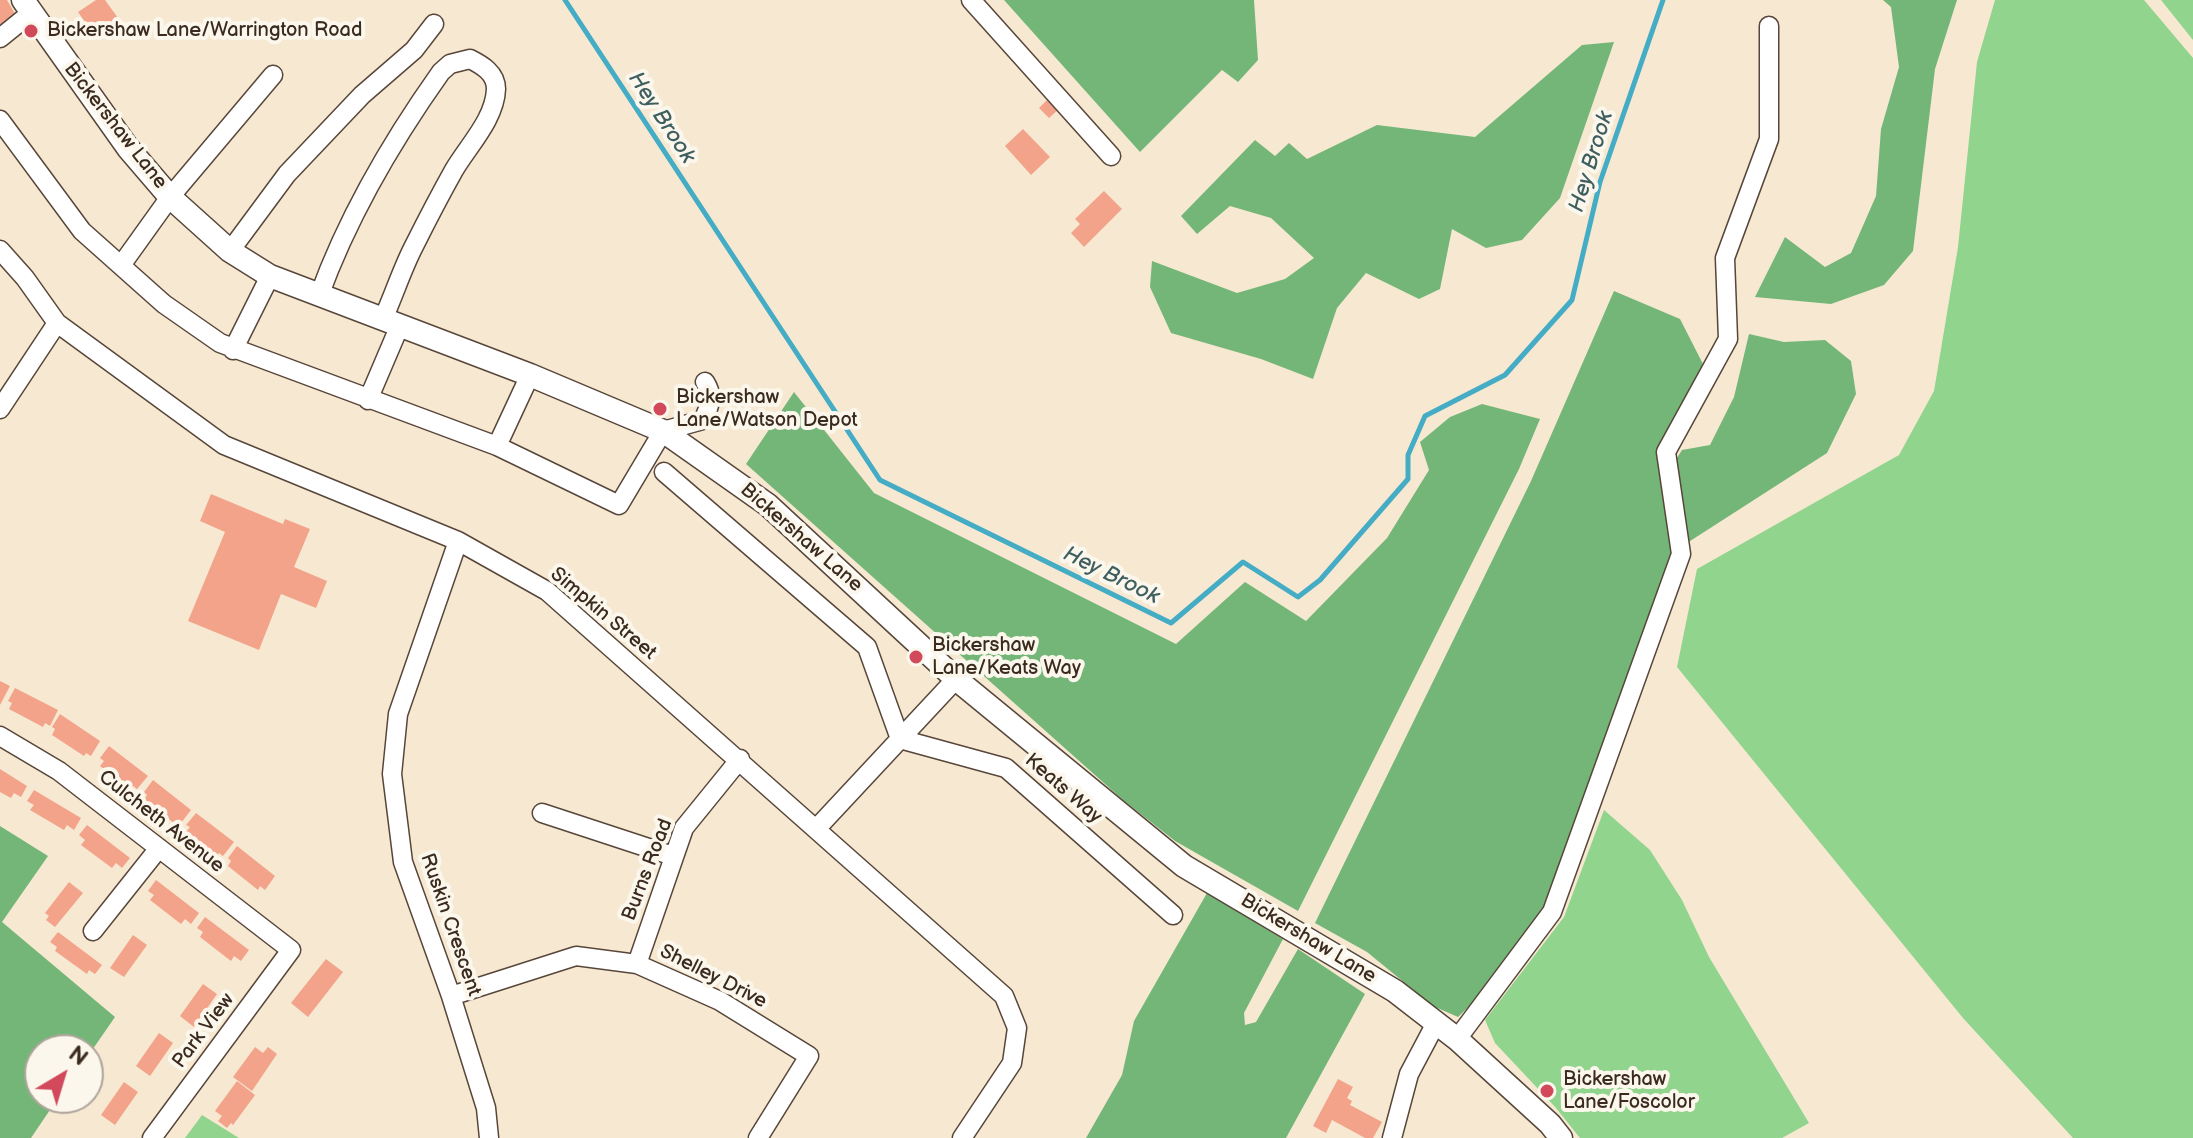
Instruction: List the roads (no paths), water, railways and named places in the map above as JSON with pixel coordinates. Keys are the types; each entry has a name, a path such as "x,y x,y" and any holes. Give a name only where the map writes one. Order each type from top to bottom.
{"main road":[{"name":"Bickershaw Lane","path":"27,6 118,136 170,197 230,251 270,276 530,375 663,431 768,505 956,679 1184,866 1382,983 1457,1039 1550,1124 1561,1138"}],"street":[{"path":"971,0 1111,156"},
{"path":"0,38 27,6"},
{"path":"230,251 287,174 362,95 414,50 434,24"},
{"path":"1457,1039 1552,912 1681,554 1666,452 1728,339 1725,258 1769,139 1769,26"},
{"path":"319,296 352,218 441,72 450,64 470,59 481,64 494,76 494,98 484,123 455,168 413,249 368,400"},
{"path":"122,264 170,197 273,75"},
{"path":"0,120 82,231 164,304 233,350 497,446 619,505 663,431 703,420 710,406 711,390 705,382"},
{"name":"Simpkin Street","path":"0,250 25,278 57,323 224,445 458,541 547,591 1004,996 1017,1028 1012,1063 962,1138"},
{"path":"233,350 270,276"},
{"path":"0,409 57,323"},
{"path":"497,446 530,375"},
{"path":"664,472 867,647 900,739"},
{"name":"Ruskin Crescent","path":"458,541 398,714 392,774 403,862 451,996 486,1108 489,1138"},
{"path":"817,828 956,679"},
{"name":"Culcheth Avenue","path":"0,736 59,771 291,950"},
{"name":"Keats Way","path":"900,739 1006,768 1173,915"},
{"name":"Burns Road","path":"637,964 684,828 740,759"},
{"path":"542,813 673,856"},
{"path":"93,931 159,848"},
{"name":"Park View","path":"152,1138 291,950"},
{"name":"Shelley Drive","path":"451,996 576,956 637,964 720,1001 809,1056 758,1138"},
{"path":"1392,1138 1409,1074 1436,1023"}],"waterway":[{"name":"Hey Brook","path":"565,0 880,480 1171,623 1243,562 1298,597 1320,580 1408,479 1408,455 1425,416 1505,375 1572,300 1600,182 1663,0"}],"place":[{"name":"Bickershaw Lane/Warrington Road","path":"31,31"},
{"name":"Bickershaw Lane/Watson Depot","path":"660,409"},
{"name":"Bickershaw Lane/Keats Way","path":"916,657"},
{"name":"Bickershaw Lane/Foscolor","path":"1547,1091"}]}
